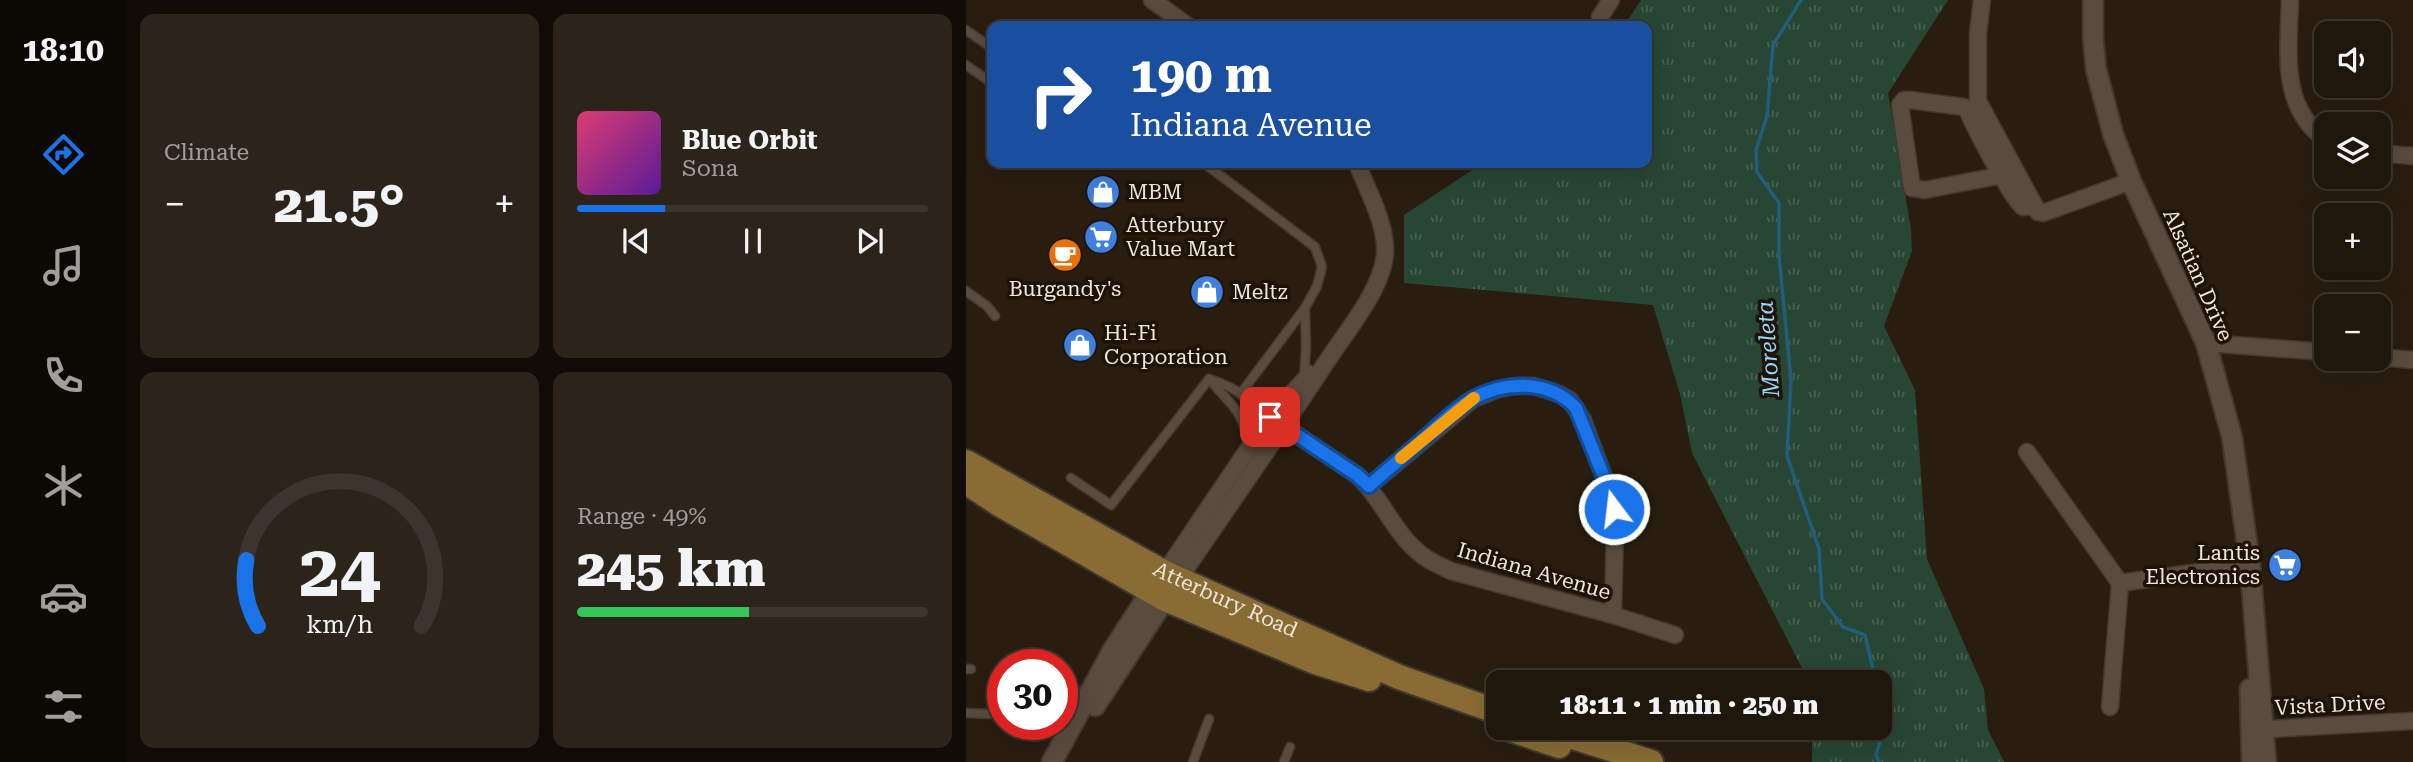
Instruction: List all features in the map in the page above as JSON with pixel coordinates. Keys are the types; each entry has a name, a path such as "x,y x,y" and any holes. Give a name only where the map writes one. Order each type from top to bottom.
{"main road":[{"name":"Atterbury Road","path":"966,462 1165,586 1486,708"},
{"name":"Atterbury Road","path":"966,482 999,504 1315,662 1486,721"},
{"path":"1543,740 1610,762"},
{"path":"1582,740 1651,762"}],"street":[{"path":"1152,0 1181,21"},
{"path":"1600,16 1611,0"},
{"path":"1982,0 1978,33 1978,101 2039,210"},
{"name":"Alsatian Drive","path":"2093,0 2093,38 2099,80 2113,134 2131,181 2206,343 2232,437 2250,565 2257,730 2252,762"},
{"path":"2290,0 2288,72 2291,91 2306,122 2314,129"},
{"path":"2003,175 1924,190 1912,188 1900,105 1904,100 1910,100 1964,107 2003,175 2016,200 2024,207 2039,210 2131,181"},
{"path":"2391,154 2413,156"},
{"path":"1055,762 1165,586 1252,457 1284,426 1364,305 1382,269 1385,253 1383,237 1359,168"},
{"path":"2206,343 2314,351"},
{"path":"1252,457 1258,436 1270,417 1303,380 1331,356"},
{"path":"2391,358 2413,360"},
{"path":"1369,486 1473,399 1515,386 1534,386 1559,394 1576,408 1583,420 1611,496 1615,525 1613,615"},
{"name":"Indiana Avenue","path":"1270,417 1357,475 1369,486 1406,540 1430,561 1474,578 1613,615 1675,635"},
{"path":"2027,452 2120,583 2110,706"},
{"path":"2120,583 2250,565"},
{"name":"Vista Drive","path":"2257,730 2413,721"},
{"name":"Alsatian Drive","path":"2257,730 2266,762"}],"lane":[{"path":"966,30 987,45"},
{"path":"966,65 987,80"},
{"path":"1211,168 1315,247 1322,261 1322,273 1305,308 1241,393"},
{"path":"966,291 987,306 995,316"},
{"path":"1303,380 1305,308"},
{"path":"1209,379 1241,393 1251,406 1258,436"},
{"path":"1209,379 1239,412 1252,457"},
{"path":"1070,478 1111,505 1209,379"},
{"path":"966,713 987,714"},
{"path":"1193,762 1209,719"},
{"path":"1284,762 1290,747"}],"green space":[{"path":"1641,0 1948,0 1888,93 1911,229 1912,251 1884,326 1915,390 1927,559 1984,689 1988,730 2004,762 1812,762 1812,740 1892,740 1892,670 1803,670 1692,453 1680,394 1653,305 1404,283 1404,215 1475,168 1652,168 1652,21 1627,21"}],"waterway":[{"name":"Moreleta","path":"1801,0 1773,45 1767,116 1756,150 1757,172 1779,203 1779,256 1791,380 1787,456 1819,549 1822,599 1843,627 1865,635 1873,670"},
{"name":"Moreleta","path":"1879,762 1876,755 1881,740"}],"slow traffic":[{"path":"1401,458 1474,398"}],"place":[{"name":"MBM","path":"1103,192"},
{"name":"Atterbury Value Mart","path":"1101,237"},
{"name":"Burgandy's","path":"1065,255"},
{"name":"Meltz","path":"1207,292"},
{"name":"Hi-Fi Corporation","path":"1080,345"},
{"name":"Lantis Electronics","path":"2285,565"}],"route":[{"path":"1270,417 1357,475 1369,486 1446,419 1482,394 1515,386 1548,389 1570,400 1583,420 1614,509"}]}
